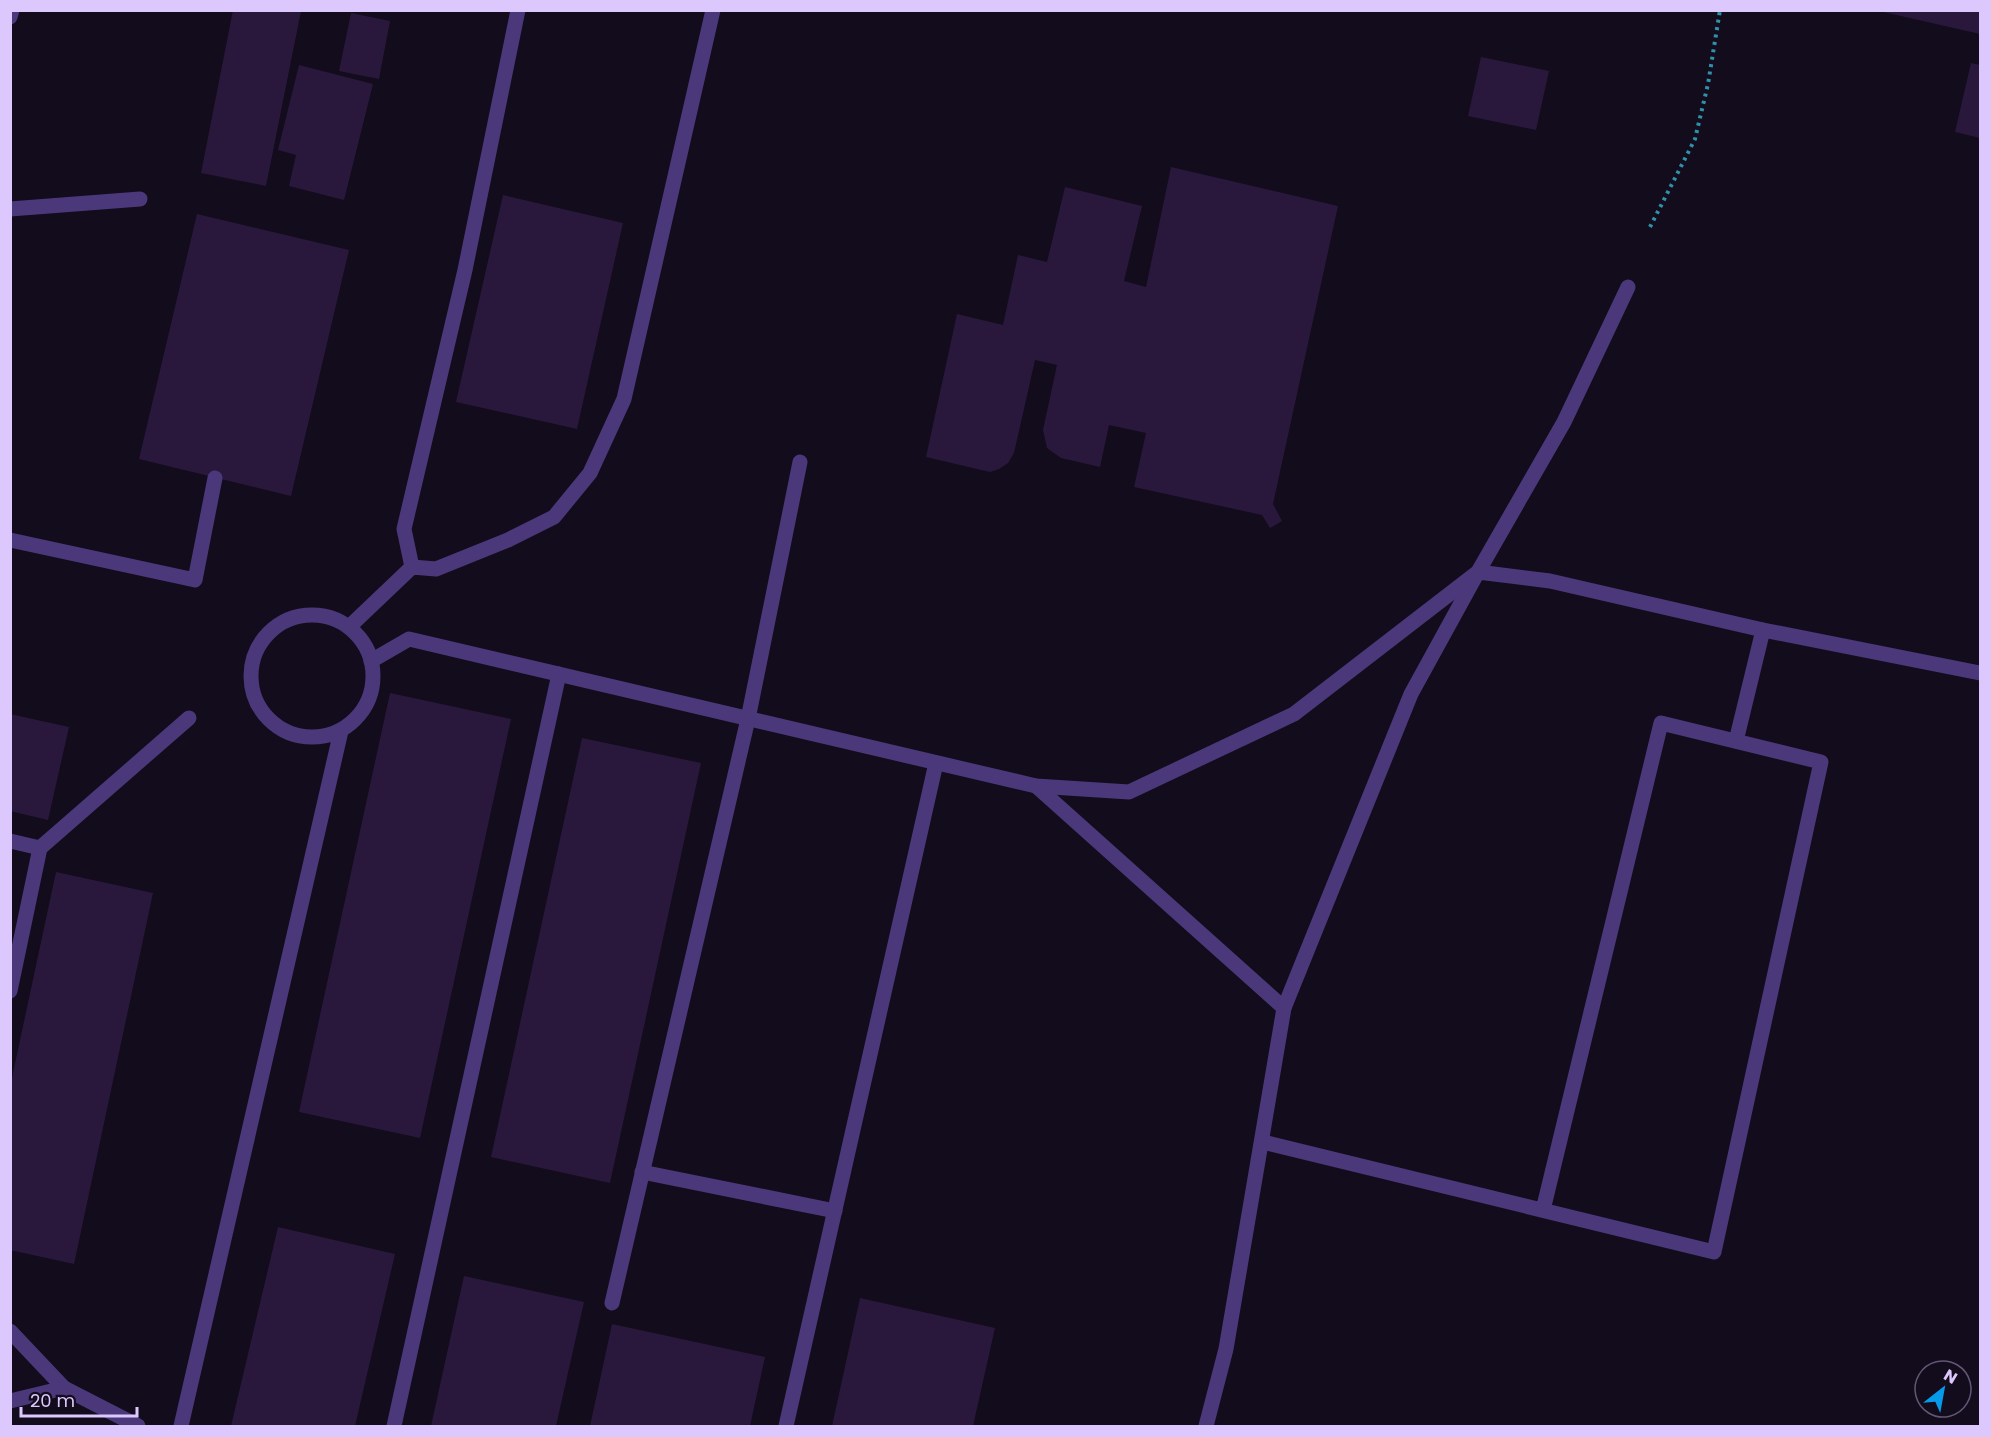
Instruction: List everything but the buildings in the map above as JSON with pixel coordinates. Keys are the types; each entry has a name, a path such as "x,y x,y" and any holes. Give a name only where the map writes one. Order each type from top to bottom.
{"lane":[{"path":"10,17 12,10"},
{"path":"412,567 404,529 465,270 518,10"},
{"path":"349,627 412,567 436,569 508,540 554,517 590,473 624,399 712,10"},
{"path":"10,209 140,199"},
{"path":"1206,1426 1226,1348 1263,1142 1284,1008 1412,694 1478,572 1564,422 1628,286"},
{"path":"612,1303 748,719 800,462"},
{"path":"10,540 195,580 215,478"},
{"path":"371,661 409,639 1036,786 1129,792 1294,714 1478,572 1550,581 1764,630 1980,673"},
{"path":"312,614 332,617 349,627 363,642 371,661 374,681 369,701 357,718 341,730 322,738 301,737 282,730 266,717 254,700 250,680 252,660 260,642 274,627 292,617 312,614"},
{"path":"1737,741 1764,630"},
{"path":"394,1426 559,674"},
{"path":"10,991 40,848 189,718"},
{"path":"1263,1142 1714,1252 1821,762 1661,723 1543,1210"},
{"path":"181,1426 341,730"},
{"path":"786,1426 936,763"},
{"path":"1036,786 1284,1008"},
{"path":"10,841 40,848"},
{"path":"642,1172 835,1211"},
{"path":"10,1331 64,1388 138,1426"},
{"path":"10,1401 64,1388"}],"path":[{"path":"1650,227 1695,139 1708,84 1720,10"}]}
